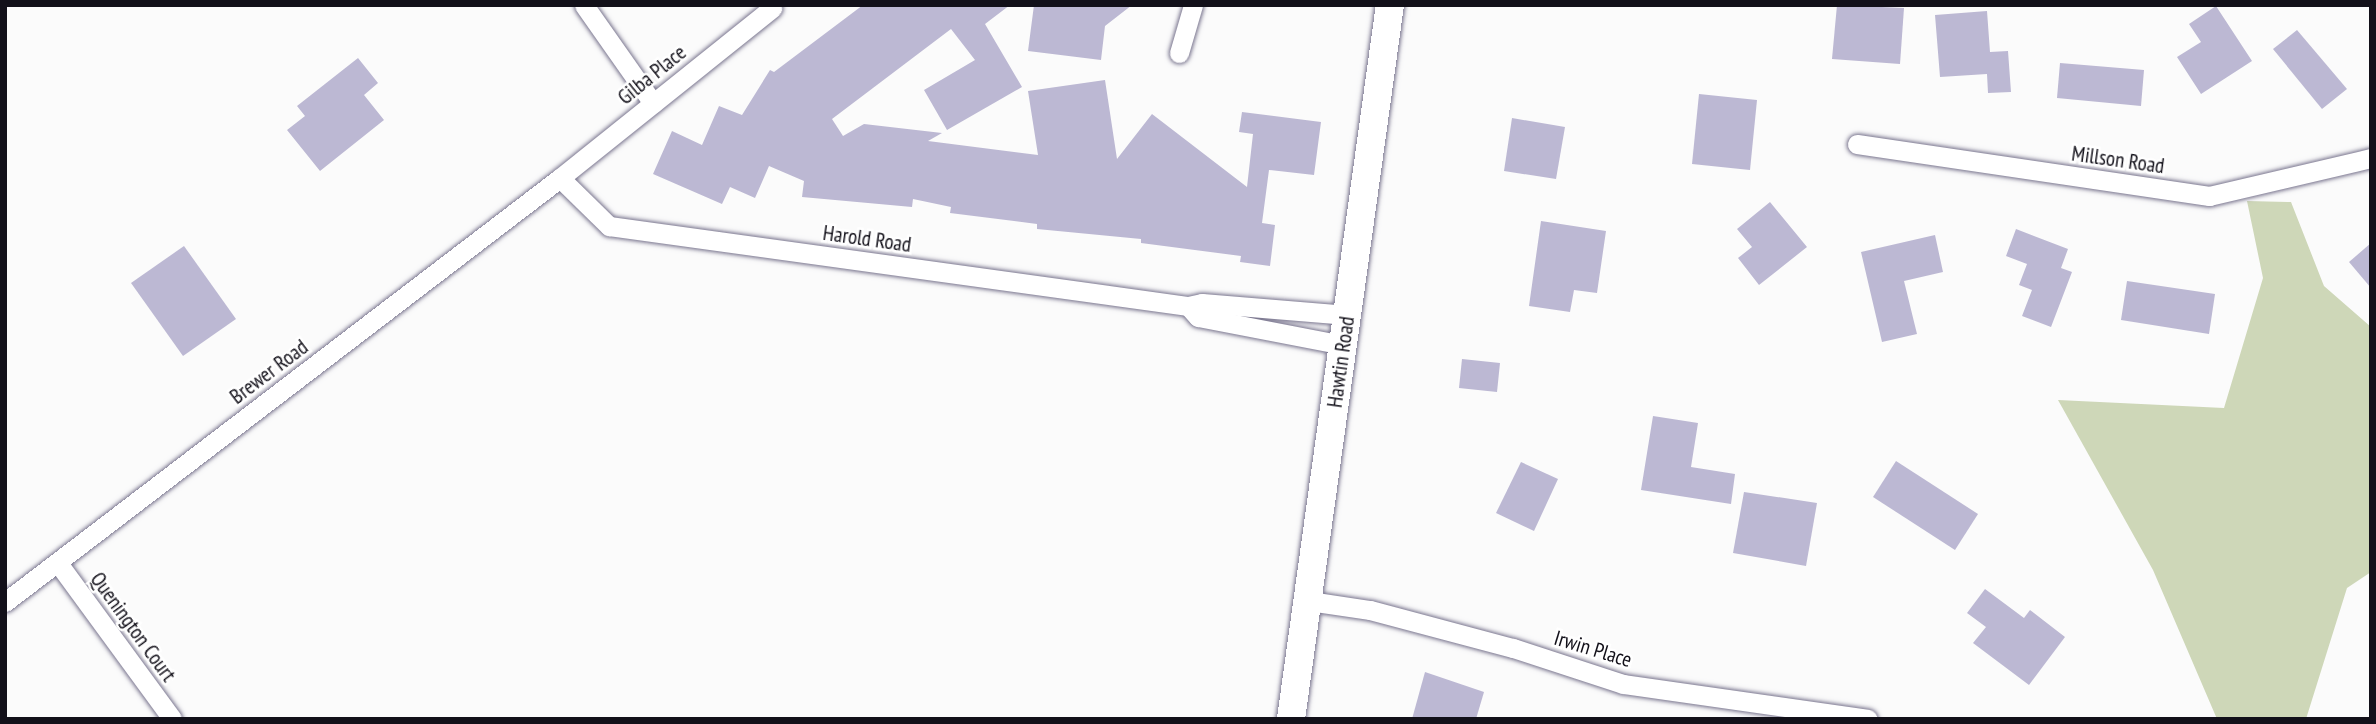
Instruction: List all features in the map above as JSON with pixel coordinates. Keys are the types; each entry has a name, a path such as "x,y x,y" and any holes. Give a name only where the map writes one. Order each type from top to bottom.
{"main road":[{"name":"Hawtin Road","path":"1292,719 1390,5"}],"street":[{"path":"584,5 653,103"},
{"path":"1179,53 1193,5"},
{"name":"Gilba Place","path":"560,178 772,8"},
{"name":"Millson Road","path":"1857,144 2209,196 2371,158"},
{"name":"Harold Road","path":"560,178 609,226 1188,306 1202,303 1348,315"},
{"name":"Brewer Road","path":"5,602 560,178"},
{"name":"Harold Road","path":"1188,306 1198,317 1343,345"},
{"name":"Quenington Court","path":"58,563 172,719"},
{"name":"Irwin Place","path":"1309,601 1370,610 1474,638 1623,684 1868,719"}],"green space":[{"path":"2247,201 2291,202 2324,286 2371,327 2371,572 2347,588 2306,719 2217,719 2153,570 2058,400 2224,408 2263,278"}],"building":[{"path":"863,5 1010,5 985,24 1022,87 947,130 924,90 975,60 951,29 832,119 843,136 864,124 942,133 928,141 1038,155 1028,91 1105,80 1117,159 1152,114 1247,187 1253,134 1239,132 1242,112 1321,122 1314,175 1269,170 1262,223 1275,225 1270,266 1240,262 1241,256 1141,243 1141,239 1037,229 1037,224 950,213 951,207 913,199 912,207 802,197 804,181 769,166 755,198 730,187 722,204 653,174 672,131 702,145 719,106 742,115 770,70 774,72"},
{"path":"1034,5 1132,5 1105,26 1101,60 1028,51"},
{"path":"1837,5 1904,8 1900,64 1832,59"},
{"path":"2216,6 2252,61 2201,94 2177,57 2201,42 2189,24"},
{"path":"1987,11 1990,52 2008,51 2011,92 1988,93 1987,74 1940,77 1935,15"},
{"path":"2297,30 2347,89 2322,109 2273,49"},
{"path":"358,58 378,83 364,95 384,120 320,171 287,130 305,116 297,106"},
{"path":"2060,63 2144,70 2141,106 2057,98"},
{"path":"1699,94 1757,100 1750,170 1692,164"},
{"path":"1512,118 1565,127 1556,179 1504,171"},
{"path":"1770,202 1807,247 1759,285 1738,258 1752,247 1737,229"},
{"path":"1541,221 1606,231 1597,293 1574,290 1570,312 1529,306"},
{"path":"2016,229 2068,249 2061,268 2072,272 2051,327 2022,316 2032,290 2019,285 2027,264 2006,256"},
{"path":"1935,235 1943,272 1904,281 1917,334 1882,342 1861,252"},
{"path":"2371,243 2371,288 2349,262"},
{"path":"184,246 236,319 183,356 131,283"},
{"path":"2127,281 2215,294 2209,334 2121,320"},
{"path":"1462,359 1500,363 1497,392 1459,388"},
{"path":"1653,416 1698,423 1691,467 1735,474 1731,504 1641,490"},
{"path":"1896,461 1978,514 1955,550 1873,497"},
{"path":"1521,462 1558,479 1534,531 1496,513"},
{"path":"1744,492 1817,503 1806,566 1733,553"},
{"path":"1985,589 2024,618 2030,610 2065,637 2029,685 1973,643 1986,627 1967,613"},
{"path":"1425,672 1484,692 1476,719 1412,719"}]}
